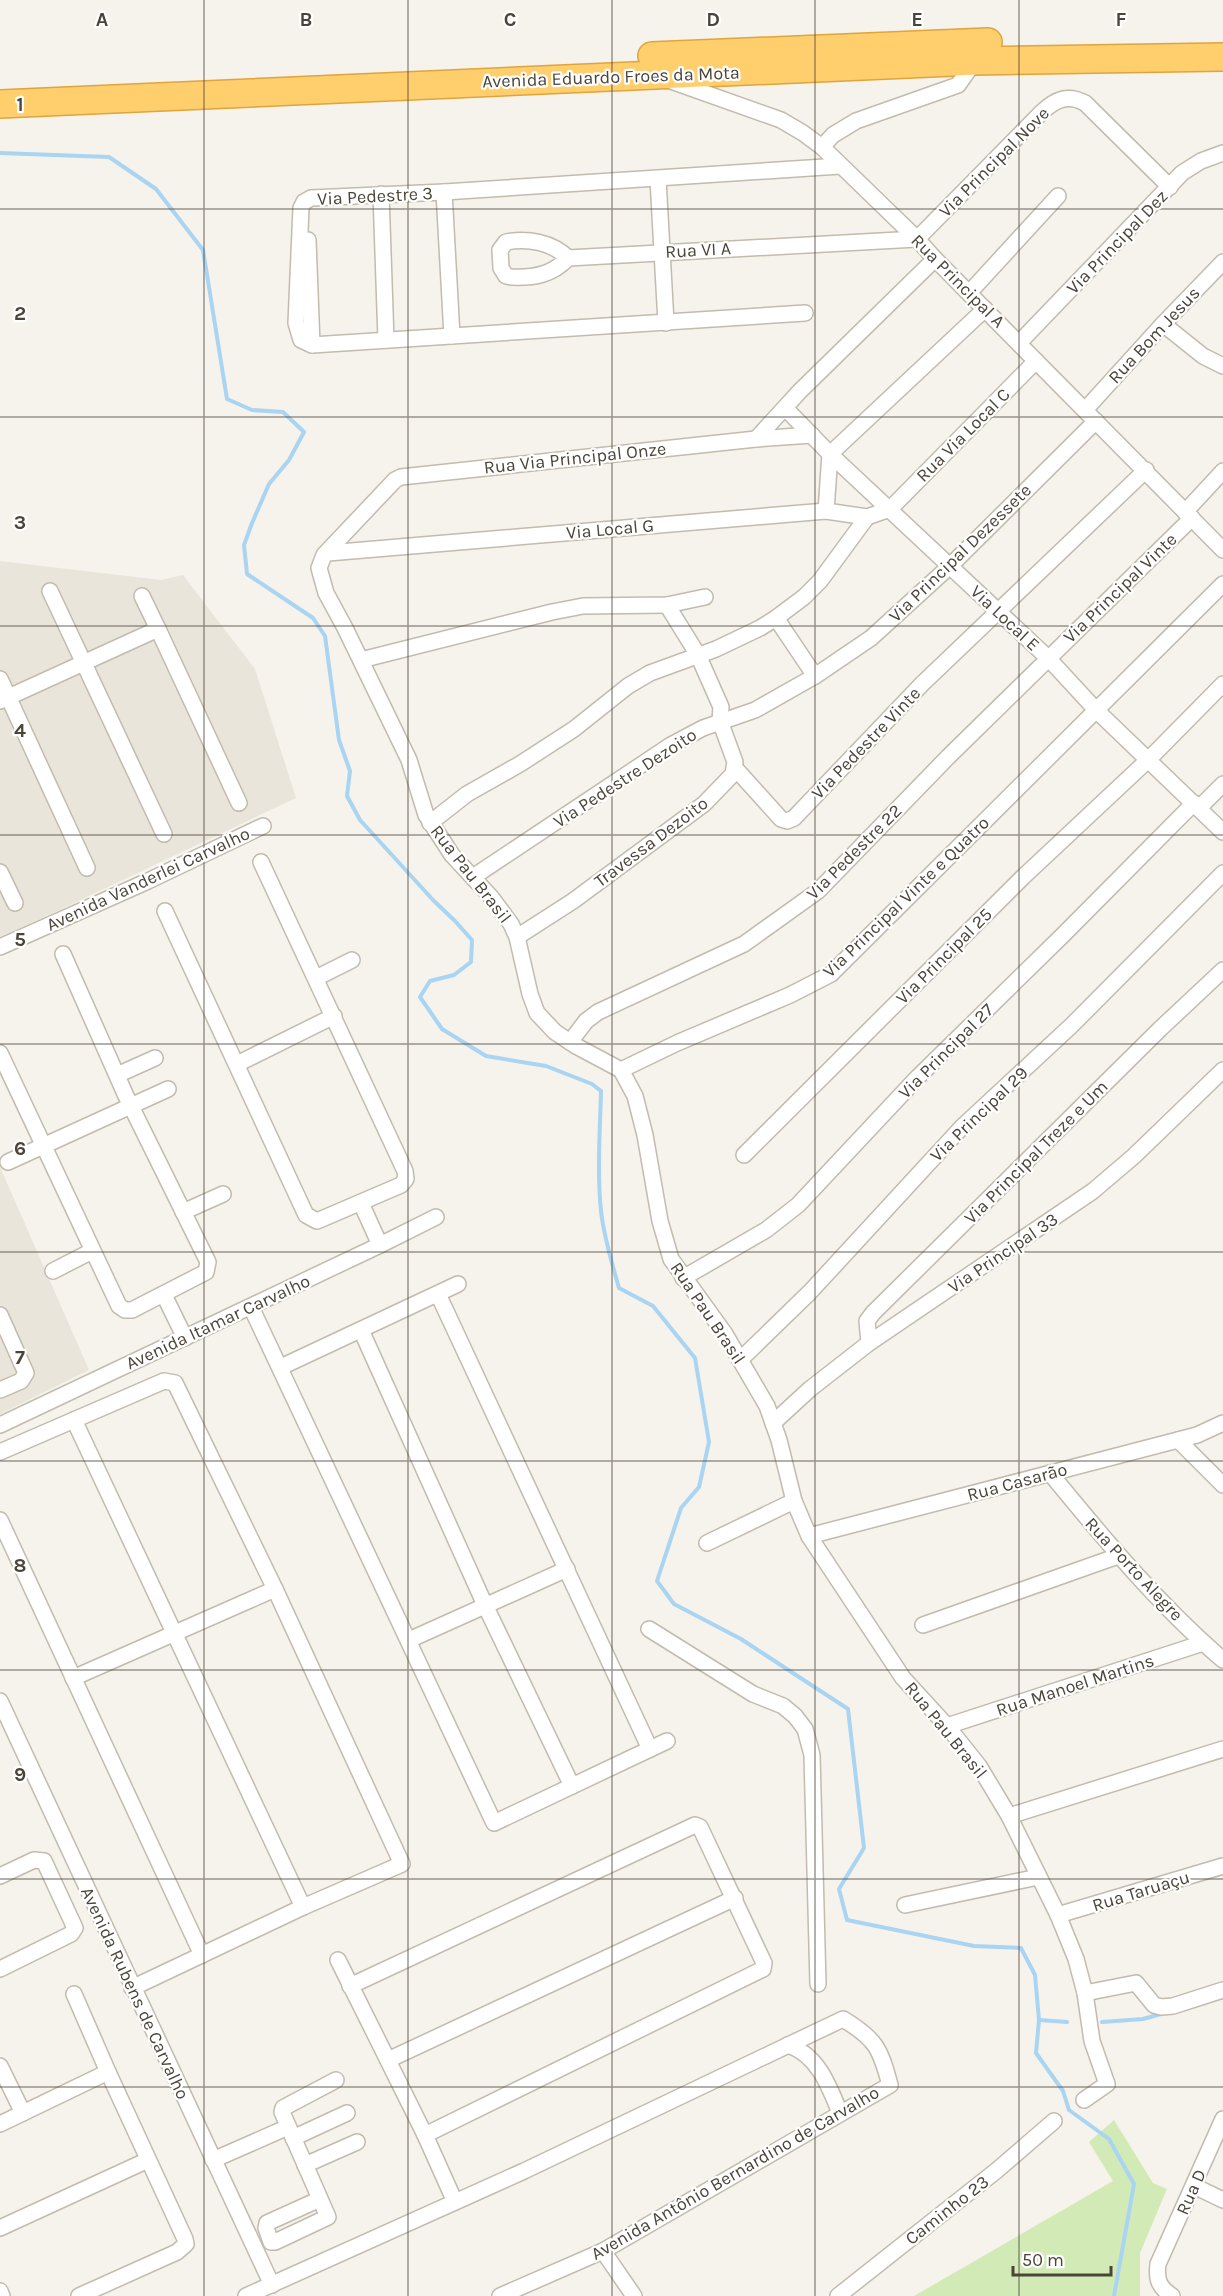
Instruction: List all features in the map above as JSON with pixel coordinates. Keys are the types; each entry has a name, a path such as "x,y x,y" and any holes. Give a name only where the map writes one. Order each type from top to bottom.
{"highway":[{"name":"Avenida Eduardo Froes da Mota","path":"0,86 899,45 1223,38"},
{"name":"Avenida Eduardo Froes da Mota","path":"0,104 975,61 1223,57"}],"street":[{"path":"822,147 833,135 856,121 958,85 975,61"},
{"name":"Rua Principal A","path":"652,74 781,120 822,147 917,239 1223,550"},
{"name":"Via Principal Nove","path":"917,239 1049,105 1067,97 1085,102 1170,187"},
{"name":"Via Principal Dez","path":"1019,343 1182,173 1201,161 1223,153"},
{"name":"Via Pedestre 3","path":"805,313 312,345 301,340 296,323 301,208 310,198 444,192 840,166"},
{"path":"658,179 664,252 666,323"},
{"path":"444,192 452,336"},
{"path":"381,194 386,340"},
{"path":"969,293 1058,196"},
{"name":"Rua VI A","path":"568,258 917,239"},
{"path":"512,241 548,244 557,248 568,258 553,271 521,277 506,276 502,271 500,261 501,247 506,242 512,241"},
{"path":"756,440 785,408 935,259"},
{"name":"Rua Bom Jesus","path":"1090,415 1163,324 1223,262"},
{"path":"826,511 830,454 984,309"},
{"path":"1163,324 1203,356 1223,366"},
{"name":"Rua Via Local C","path":"890,509 1036,361"},
{"name":"Via Local E","path":"785,408 830,454 1048,658 1096,710 1223,832"},
{"name":"Via Principal Dezessete","path":"815,676 871,638 950,566 1090,415"},
{"name":"Rua Via Principal Onze","path":"328,553 395,480 408,475 812,435"},
{"path":"999,613 1146,470"},
{"path":"1189,515 1223,471"},
{"name":"Via Local G","path":"328,553 826,511 867,517 890,509"},
{"name":"Via Principal Vinte","path":"1048,658 1189,515"},
{"path":"430,823 467,794 520,764 574,729 628,686 650,673 760,628 776,618 804,597 820,581 867,517"},
{"name":"Rua Pau Brasil","path":"328,553 321,559 319,568 326,593 409,760 430,823 453,855 511,924 517,937 530,994 537,1013 555,1032 621,1070 635,1096 660,1221 671,1259 725,1334 759,1389 773,1423 794,1501 809,1536 903,1678 947,1726 979,1766 1009,1816 1058,1915 1076,1959 1085,1993 1092,2041 1107,2084 1084,2100"},
{"name":"Via Principal Vinte e Quatro","path":"621,1070 677,1043 790,995 831,974 1223,585"},
{"path":"50,591 164,834"},
{"path":"142,596 239,803"},
{"path":"361,660 583,606 667,605 705,597"},
{"path":"667,605 698,655 721,707 720,721 734,756 735,768"},
{"name":"Via Pedestre Vinte","path":"735,768 781,819 786,821 794,818 922,684 999,613"},
{"path":"776,618 815,676"},
{"path":"4,699 158,628"},
{"name":"Via Pedestre 22","path":"570,1042 586,1021 598,1012 744,944 818,891 1048,658"},
{"name":"Via Pedestre Dezoito","path":"473,877 662,751 720,721 755,710 815,676"},
{"path":"0,679 4,699 87,868"},
{"name":"Via Principal 25","path":"744,1155 1023,877 1148,760 1223,684"},
{"name":"Travessa Dezoito","path":"517,937 573,901 704,804 728,780 735,768"},
{"name":"Via Principal 27","path":"683,1278 766,1230 798,1205 918,1077 1196,806 1223,784"},
{"name":"Avenida Vanderlei Carvalho","path":"0,947 148,881 263,826"},
{"path":"165,911 309,1218 316,1221 401,1185 406,1175 261,862"},
{"path":"0,872 15,903"},
{"name":"Via Principal 29","path":"740,1360 810,1292 962,1127 1072,1025 1223,873"},
{"path":"0,1053 119,1306 122,1309 132,1310 206,1272 208,1263 130,1106 63,954"},
{"path":"316,978 352,960"},
{"name":"Via Principal Treze e Um","path":"869,1342 867,1321 873,1313 1160,1029 1223,970"},
{"path":"237,1064 334,1016"},
{"path":"117,1075 155,1058"},
{"name":"Via Principal 33","path":"773,1423 810,1389 869,1342 1093,1191 1134,1156 1223,1070"},
{"path":"8,1162 168,1089"},
{"path":"183,1212 223,1194"},
{"path":"361,1203 380,1245"},
{"name":"Avenida Itamar Carvalho","path":"0,1425 436,1217"},
{"path":"53,1271 92,1251"},
{"path":"281,1367 458,1284"},
{"path":"438,1294 650,1749"},
{"path":"164,1295 185,1338"},
{"path":"251,1306 494,1823 667,1741"},
{"path":"0,1315 26,1372 21,1381 0,1390"},
{"path":"361,1330 485,1605 572,1786"},
{"path":"0,1452 164,1380 175,1383 275,1589 402,1863 132,1988"},
{"path":"74,1420 303,1907"},
{"name":"Rua Casarão","path":"809,1536 1178,1440 1223,1423"},
{"path":"1178,1440 1223,1485"},
{"name":"Rua Porto Alegre","path":"1050,1473 1118,1556 1203,1643 1223,1660"},
{"path":"707,1543 794,1501"},
{"path":"0,1520 202,1955"},
{"path":"923,1624 1118,1556"},
{"path":"409,1640 567,1569"},
{"path":"73,1678 275,1589"},
{"path":"649,1629 753,1694 783,1706 795,1716 805,1730 812,1755 818,1984"},
{"name":"Rua Manoel Martins","path":"947,1726 1203,1643"},
{"name":"Avenida Rubens de Carvalho","path":"0,1701 5,1725 272,2285"},
{"path":"1009,1816 1223,1749"},
{"path":"350,1986 696,1824 700,1827 764,1963 760,1972 425,2135"},
{"path":"0,1876 34,1860 44,1861 75,1928 71,1934 0,1969"},
{"name":"Rua Taruaçu","path":"1058,1915 1223,1866"},
{"path":"905,1905 1038,1877"},
{"path":"388,2060 735,1899"},
{"path":"246,2296 455,2202 425,2135 339,1960"},
{"path":"1085,1993 1136,1983 1154,2005 1165,2007 1223,1990"},
{"path":"74,1994 186,2244 177,2252 79,2296"},
{"name":"Avenida Antônio Bernardino de Carvalho","path":"455,2202 843,2019 865,2032 875,2043 883,2059 890,2085 603,2251 500,2296"},
{"path":"788,2045 798,2049 814,2062 840,2113"},
{"path":"0,2066 23,2113"},
{"path":"0,2124 108,2072"},
{"path":"320,2199 282,2112 283,2108 336,2080"},
{"path":"213,2160 347,2113"},
{"name":"Rua D","path":"1172,2296 1160,2286 1158,2264 1223,2119"},
{"name":"Caminho 23","path":"838,2296 996,2171 1054,2121"},
{"path":"305,2164 357,2142"},
{"path":"0,2228 148,2160"},
{"path":"1194,2186 1223,2200"},
{"path":"603,2251 634,2296"},
{"path":"0,2291 2,2296"}],"shaded area":[{"path":"0,561 161,580 183,575 255,669 296,798 0,938"},
{"path":"0,1167 89,1370 0,1414"}],"green space":[{"path":"1114,2120 1153,2183 1167,2189 1140,2253 1140,2296 914,2296 1113,2181 1089,2142"}],"waterway":[{"path":"0,153 109,157 156,189 203,250 227,399 252,410 283,412 304,432 289,460 269,484 252,523 244,545 247,574 313,618 325,636 339,740 350,771 347,796 360,820 472,940 471,962 454,975 430,981 420,997 442,1029 486,1056 546,1066 592,1084 601,1091 599,1166 601,1211 606,1241 619,1288 653,1306 695,1358 709,1442 699,1487 681,1508 657,1581 674,1604 741,1639 848,1709 864,1848 839,1889 847,1920 974,1946 1021,1948 1035,1975 1039,2020 1036,2053 1063,2091 1069,2110 1109,2139 1134,2184 1114,2296"},
{"path":"1102,2022 1143,2019 1161,2014"},
{"path":"1039,2020 1067,2022"}]}
